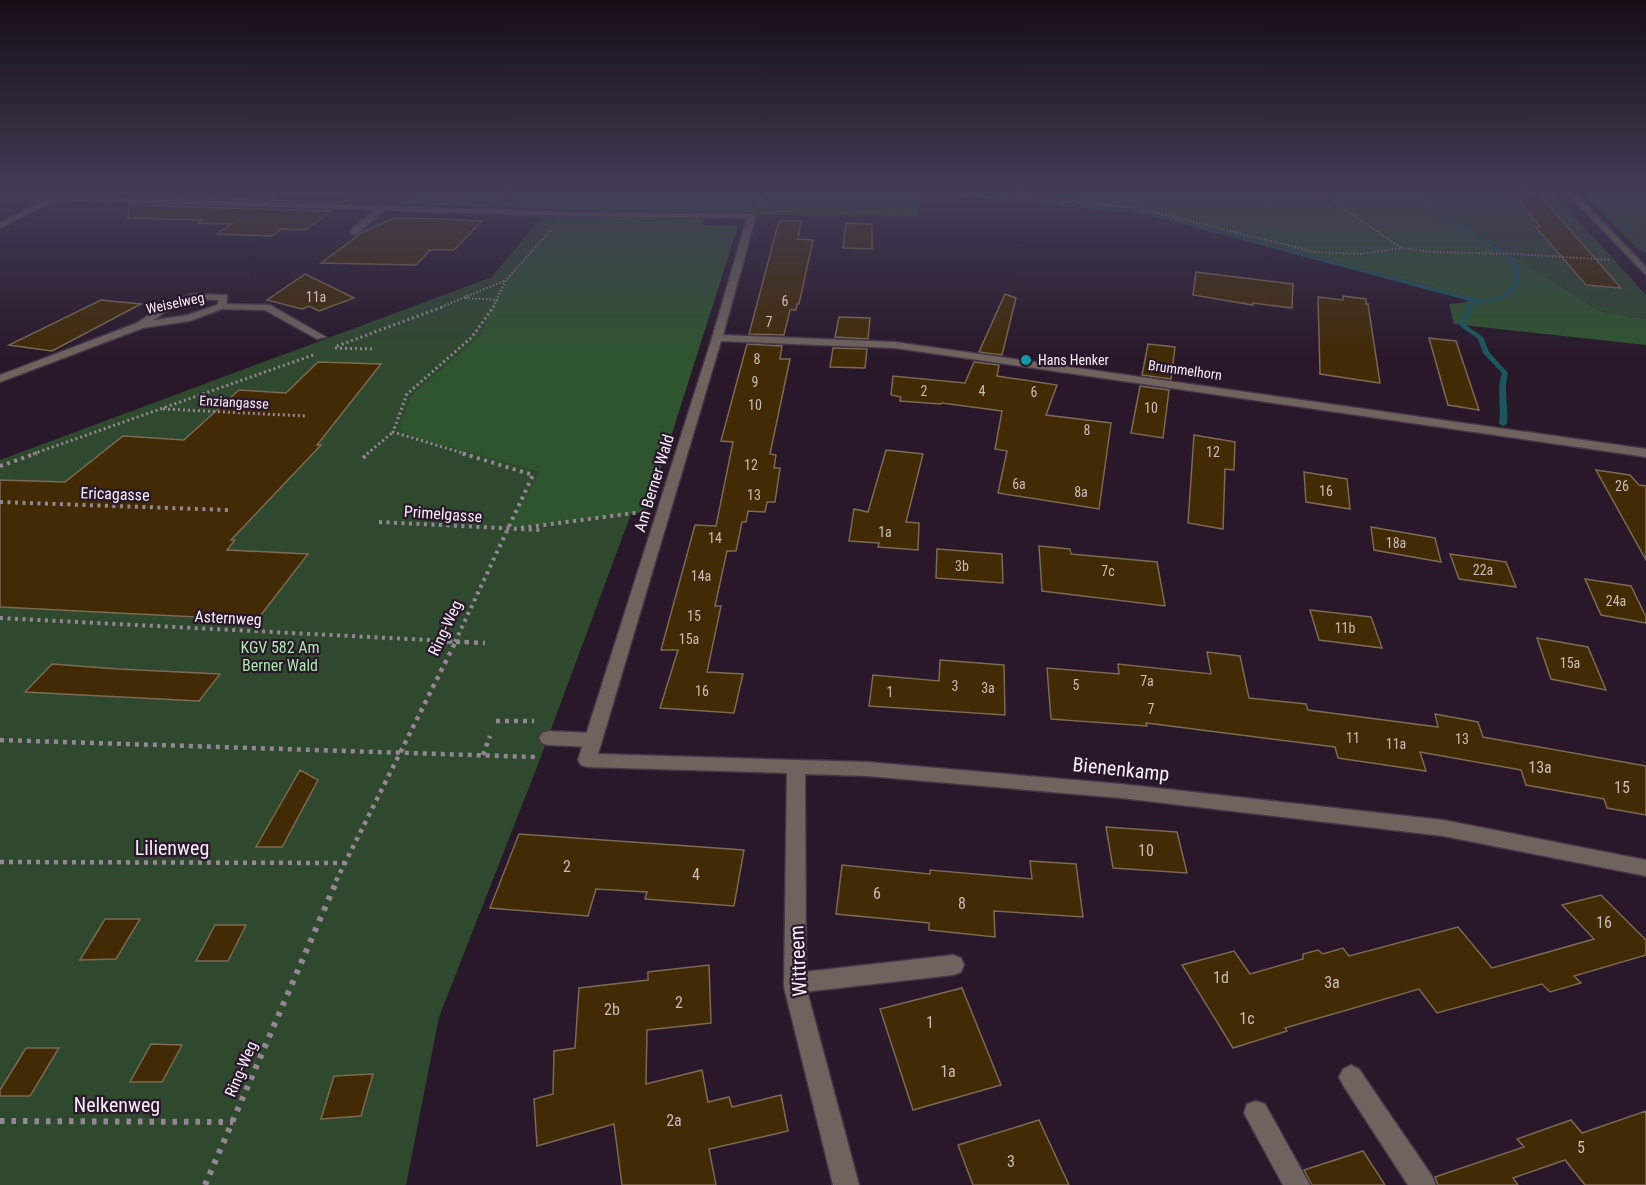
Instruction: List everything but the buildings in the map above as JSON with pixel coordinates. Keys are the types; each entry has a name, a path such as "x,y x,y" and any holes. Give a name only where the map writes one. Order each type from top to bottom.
{"street":[{"name":"Am Berner Wald","path":"587,760 743,246"},
{"path":"1625,246 1642,263 1646,272"},
{"name":"Weiselweg","path":"0,379 141,325 190,318 222,307 224,297 195,296 162,310 141,325"},
{"path":"222,307 267,307 321,337"},
{"name":"Brummelhorn","path":"717,338 895,345 1646,453"},
{"path":"548,738 593,740"},
{"name":"Bienenkamp","path":"587,760 878,770 1099,789 1443,828 1646,868"},
{"name":"Wittreem","path":"796,766 795,983 846,1185"},
{"path":"795,983 953,965"},
{"path":"1351,1077 1423,1185"},
{"path":"1256,1113 1297,1185"}],"path":[{"path":"363,458 393,432 407,394 472,337 498,300 506,280 537,246"},
{"path":"1293,246 1316,252 1360,254 1402,248 1432,252 1517,254 1642,263"},
{"path":"373,349 333,348 506,280"},
{"path":"465,298 498,300"},
{"path":"0,466 322,352"},
{"name":"Enziangasse","path":"161,408 306,417"},
{"name":"Ring-Weg","path":"205,1185 344,863 454,642 533,474 393,432"},
{"name":"Ericagasse","path":"0,502 228,510"},
{"name":"Primelgasse","path":"379,522 506,530 663,509"},
{"path":"506,530 541,530"},
{"name":"Asternweg","path":"0,618 485,643"},
{"path":"483,755 490,736"},
{"path":"0,740 537,757"},
{"name":"Lilienweg","path":"0,862 344,863"},
{"name":"Nelkenweg","path":"0,1121 233,1122"}],"green space":[{"name":"KGV 582 Am Berner Wald","path":"517,246 730,246 537,767 439,1017 406,1185 0,1185 0,460 492,277"},
{"path":"533,246 732,246 647,512 507,528 540,472 412,436 399,430 412,395 482,334 499,288"},
{"path":"1276,246 1491,246 1499,251 1505,251 1600,311 1646,319 1646,345 1454,324 1449,304 1467,302 1473,298"},
{"path":"1496,246 1602,246 1646,295 1646,319 1600,311"},
{"path":"1635,246 1646,246 1646,253"}],"waterway":[{"path":"1271,246 1481,302"},
{"path":"1481,302 1500,298 1516,286 1517,272 1509,256 1492,246"},
{"path":"1481,302 1471,304 1461,322 1463,326 1481,338 1486,353 1505,373 1502,385 1503,424"}],"place":[{"name":"Hans Henker","path":"1026,360"}]}
